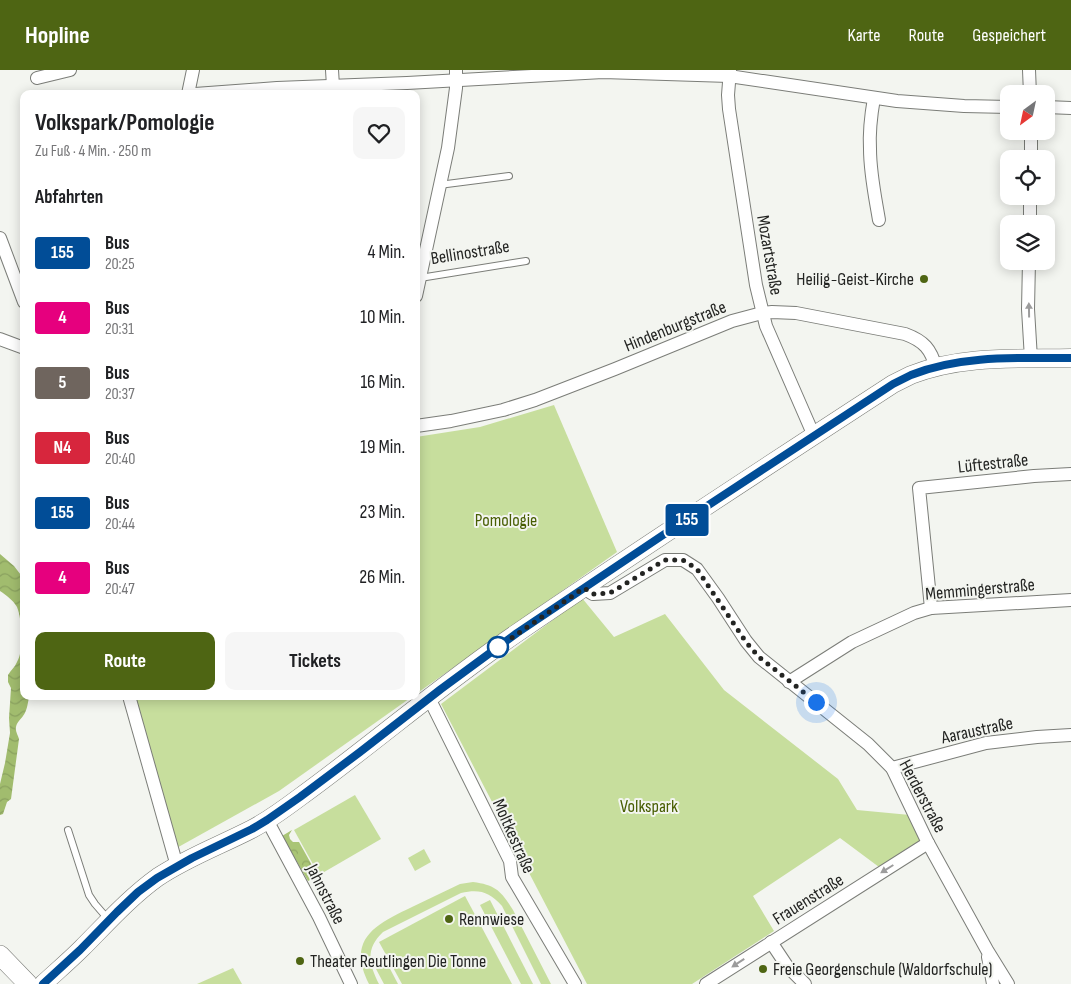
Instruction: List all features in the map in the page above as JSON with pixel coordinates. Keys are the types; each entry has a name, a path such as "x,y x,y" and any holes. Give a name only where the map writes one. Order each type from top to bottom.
{"main road":[{"path":"43,984 138,892 157,878 176,866 267,820 360,752 489,653 893,384 909,376 955,364 989,360 1071,358"},
{"path":"0,955 28,984"}],"street":[{"path":"38,78 70,70"},
{"path":"189,90 193,70"},
{"path":"332,70 333,86"},
{"path":"1029,70 1030,85"},
{"path":"250,90 333,86 457,75 604,71 730,73 874,98 934,104 1000,107"},
{"name":"Mozartstraße","path":"730,73 729,110 762,313 771,339 814,436"},
{"name":"Bellinostraße","path":"420,278 422,233 439,185 451,129 457,75"},
{"path":"874,98 870,126 870,150 879,220"},
{"path":"1055,107 1071,108"},
{"path":"0,238 20,291"},
{"path":"1029,270 1030,359"},
{"name":"Hindenburgstraße","path":"420,426 451,422 503,410 567,387 732,321 762,313 783,312 805,315 905,334 917,339 927,348 933,356 936,368"},
{"path":"0,339 20,346"},
{"name":"Lüftestraße","path":"931,608 919,488 1071,474"},
{"name":"Herderstraße","path":"584,588 593,594 610,593 665,560 683,560 697,569 746,642 759,657 868,744 892,768 928,843 1008,984"},
{"name":"Memmingerstraße","path":"789,682 852,642 914,613 931,608 1071,600"},
{"name":"Moltkestraße","path":"429,698 510,861 512,877 575,984"},
{"path":"130,700 176,866"},
{"name":"Aaraustraße","path":"892,768 986,743 1071,735"},
{"name":"Jahnstraße","path":"267,820 319,917 352,984"},
{"name":"Frauenstraße","path":"707,984 928,843"},
{"path":"771,942 787,966 804,984"},
{"path":"987,950 993,984"}],"lane":[{"path":"439,185 509,176"},
{"name":"Bellinostraße","path":"420,278 526,261"},
{"path":"68,830 89,895 109,921"}],"green space":[{"name":"Pomologie","path":"554,405 617,552 420,691 420,436 480,427"},
{"name":"Volkspark","path":"582,598 614,637 665,614 724,690 838,779 857,810 910,815 925,840 879,867 840,838 753,896 774,931 692,984 587,984 441,704"},
{"path":"130,700 407,700 279,791 173,850"},
{"path":"355,795 381,839 319,875 294,830"},
{"path":"292,830 289,835 290,839 293,842 299,842 318,876 308,881 282,836"},
{"path":"424,849 431,862 415,871 408,858"},
{"path":"473,882 493,887 505,898 551,984 541,984 502,906 488,895 474,891 461,893 383,932 373,944 370,957 379,984 369,984 363,968 361,955 363,944 368,935 399,913 460,884"},
{"name":"Rennwiese","path":"465,896 512,984 402,984 379,942"},
{"path":"490,900 533,984 521,984 480,905"},
{"path":"387,963 398,984 384,984 376,969"},
{"path":"233,968 242,984 197,984"}],"water":[{"path":"0,554 20,574 20,619 17,607 0,591"},
{"path":"20,654 20,700 28,700 25,712 16,727 19,739 11,799 7,802 3,814 0,815 0,784 10,733 11,688 8,682 8,675"}],"bus line":[{"name":"155","path":"43,984 138,892 157,878 176,866 267,820 517,633 893,384 917,373 955,364 989,360 1071,358"}],"place":[{"name":"Heilig-Geist-Kirche","path":"924,279"},
{"name":"Rennwiese","path":"449,919"},
{"name":"Theater Reutlingen Die Tonne","path":"300,961"},
{"name":"Freie Georgenschule (Waldorfschule)","path":"763,969"}],"route":[{"path":"498,647 494,650 584,588 593,594 610,593 665,560 683,560 697,569 746,642 759,657 816,702"}]}
